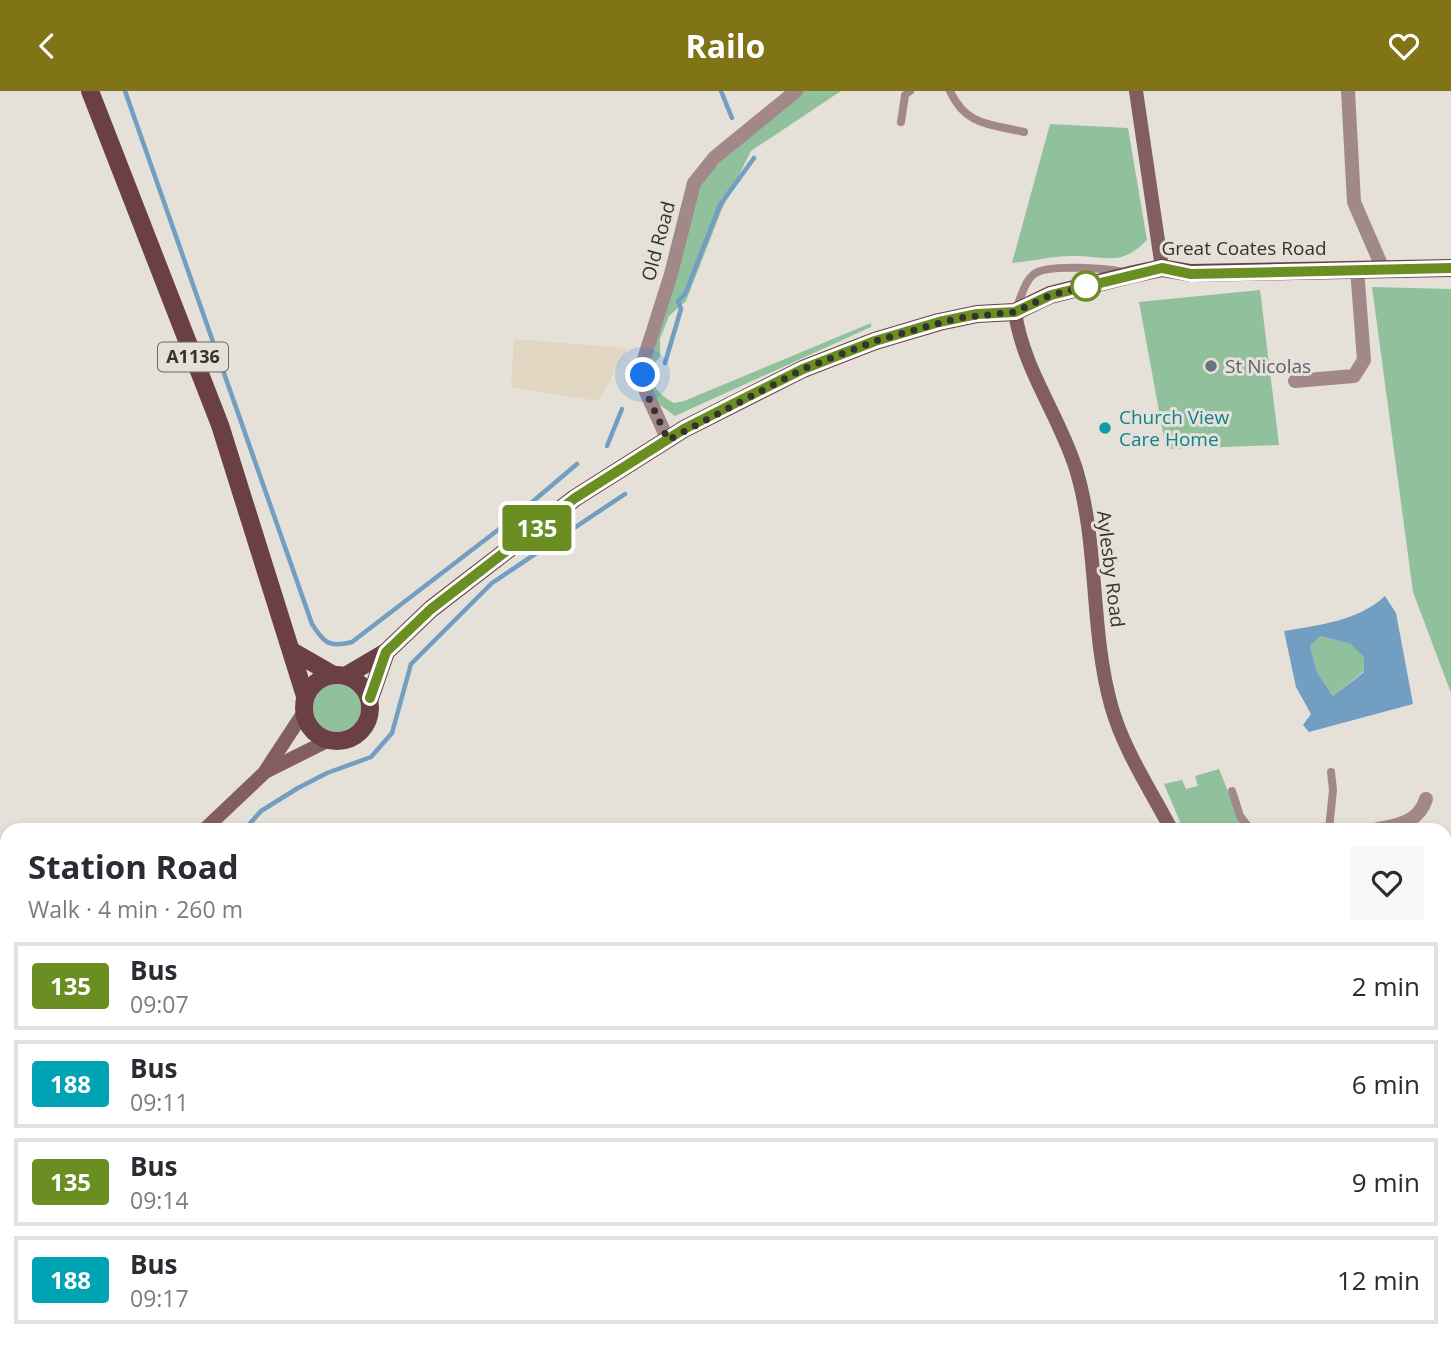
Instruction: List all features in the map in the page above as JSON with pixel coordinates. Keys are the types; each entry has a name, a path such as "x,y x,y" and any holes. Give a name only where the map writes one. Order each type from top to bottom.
{"main road":[{"name":"A1136","path":"90,91 220,425 292,651 304,704"},
{"name":"Great Coates Road","path":"339,674 386,652 431,609 575,498 668,440 803,369 875,341 977,314 1015,312 1051,295 1162,268 1191,274 1451,268"},
{"path":"292,651 359,682 370,698 369,720 360,733 347,740 327,741 310,729 304,704 315,682 339,674"},
{"name":"Great Coates Road","path":"370,698 386,652"}],"street":[{"name":"Old Road","path":"668,440 646,392 644,359 671,274 694,183 714,158 796,91"},
{"path":"1136,91 1162,268"},
{"path":"1348,91 1354,202 1383,269"},
{"path":"1295,381 1354,376 1364,359 1357,269"},
{"name":"Aylesby Road","path":"1015,312 1018,336 1026,359 1064,438 1082,493 1111,706 1125,742 1168,823"},
{"path":"211,823 264,773 304,704"},
{"path":"264,773 327,741"},
{"path":"1406,823 1423,810 1426,799"}],"lane":[{"path":"901,122 905,95 910,91"},
{"path":"950,91 959,109 970,118 1024,132"},
{"path":"1015,312 1028,280 1037,272 1078,268 1133,274"},
{"path":"1330,823 1333,790 1331,772"},
{"path":"1233,791 1240,816 1245,823"}],"shaded area":[{"path":"514,339 628,348 598,401 511,387"}],"green space":[{"path":"803,91 841,91 751,151 722,209 686,301 669,316 660,339 660,357 651,367 652,379 656,389 668,400 674,403 684,401 871,323 871,327 675,416 652,399 647,371 695,194 704,176"},
{"path":"1050,124 1128,128 1147,240 1130,254 1115,258 1053,257 1012,263"},
{"path":"1372,287 1451,289 1451,693 1413,592"},
{"path":"1260,290 1279,445 1166,449 1139,302"},
{"path":"1320,636 1352,644 1364,657 1364,671 1333,696 1317,672 1310,646"},
{"path":"337,684 354,691 361,708 354,725 337,732 320,725 313,708 320,691"},
{"path":"1219,769 1241,823 1180,823 1164,784 1182,780 1186,789 1198,786 1195,776"}],"water":[{"path":"1385,596 1396,613 1413,704 1309,732 1303,725 1311,714 1296,687 1284,631 1338,621","holes":["1320,636 1351,644 1364,657 1364,672 1333,696 1317,672 1310,646"]}],"waterway":[{"path":"125,91 312,624 324,640 332,644 352,642 511,520 577,464"},
{"path":"721,91 732,118"},
{"path":"665,363 681,309 678,301 685,294 720,205 754,158"},
{"path":"607,446 622,409"},
{"path":"250,823 261,811 298,788 327,773 371,757 392,733 411,664 492,583 625,494"}],"bus line":[{"name":"135","path":"370,698 386,652 431,609 575,498 684,429 803,369 875,341 939,322 977,314 1015,312 1051,295 1162,268 1191,274 1451,268"}],"place":[{"name":"St Nicolas","path":"1211,366"},
{"name":"Church View Care Home","path":"1105,428"}],"route":[{"path":"643,375 646,392 668,440 722,409 803,369 875,341 977,314 1015,312 1051,295 1091,285 1086,286"}]}
